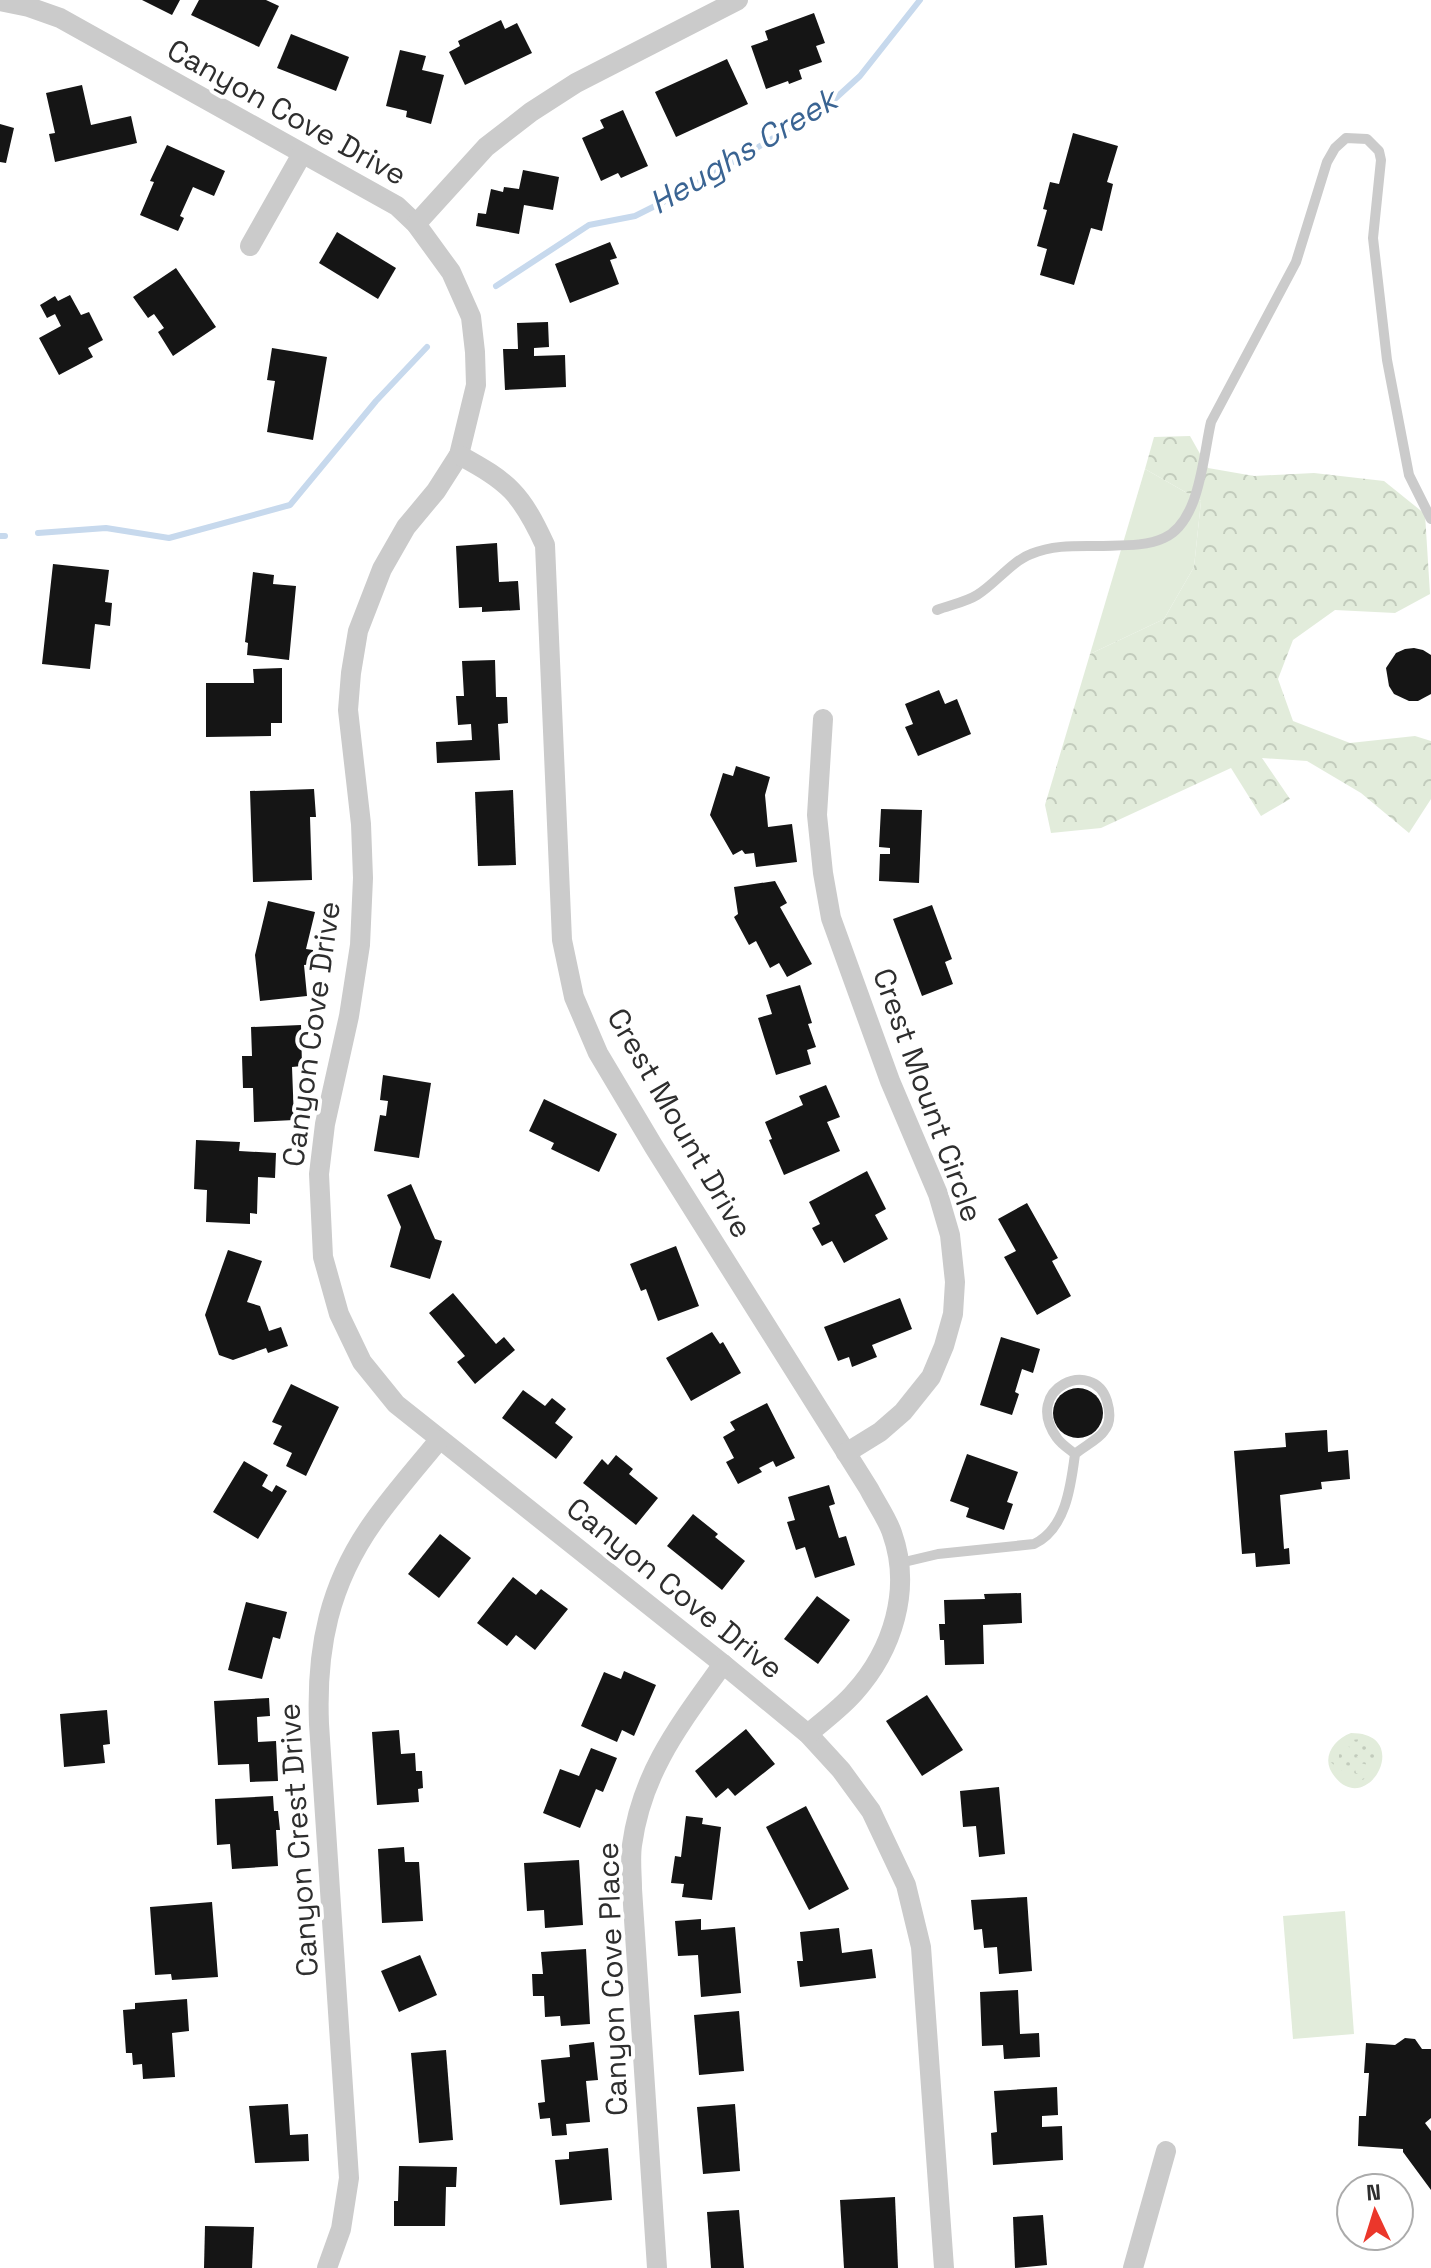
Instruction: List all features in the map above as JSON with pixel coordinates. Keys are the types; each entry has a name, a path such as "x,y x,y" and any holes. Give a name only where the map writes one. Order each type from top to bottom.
{"street":[{"name":"Canyon Cove Drive","path":"2,0 60,18 397,206 416,224 451,272 471,317 476,385 459,455 400,538 382,569 358,631 351,673 348,710 361,824 363,878 360,945 349,1016 325,1124 319,1174 323,1257 339,1314 362,1362 396,1404 808,1734 841,1770 871,1811 906,1885 921,1947 944,2268"},
{"path":"416,224 486,147 531,112 576,83 738,0"},
{"path":"250,246 302,154"},
{"name":"Crest Mount Drive","path":"459,455 515,491 531,514 545,545 562,940 574,997 598,1053 869,1489 892,1531 900,1563 896,1620 889,1640 874,1668 853,1695 808,1734"},
{"name":"Crest Mount Circle","path":"823,719 817,815 831,918 890,1081 938,1194 950,1235 955,1282 953,1314 931,1377 903,1412 880,1432 846,1453"},
{"name":"Canyon Crest Drive","path":"327,2268 341,2229 349,2178 319,1724 321,1648 333,1598 358,1545 439,1440"},
{"name":"Canyon Cove Place","path":"657,2268 631,1848 649,1779 664,1749 723,1664"},
{"path":"1133,2268 1166,2151"}],"lane":[{"path":"937,610 976,597 1029,554 1071,544 1095,546 1162,540 1186,518 1200,483 1211,422 1296,262 1327,162 1335,148 1346,138 1367,139 1379,151 1381,160 1373,238 1387,360 1409,475 1431,519"},
{"path":"900,1563 938,1554 1034,1544 1047,1537 1070,1491 1075,1454 1104,1432 1110,1418 1106,1396 1101,1389 1094,1383 1076,1380 1065,1382 1057,1388 1047,1403 1048,1422 1058,1440 1075,1454"}],"green space":[{"path":"1190,436 1208,468 1254,476 1314,473 1384,481 1425,514 1430,594 1395,613 1335,610 1293,640 1278,679 1293,721 1350,743 1415,736 1431,741 1431,799 1409,833 1361,793 1307,761 1262,758 1290,799 1261,816 1231,768 1101,828 1051,833 1045,805 1090,654 1164,619 1194,567 1201,501 1145,469 1154,437"},
{"path":"1145,469 1201,501 1194,567 1164,619 1090,654"},
{"path":"1351,1733 1370,1737 1380,1746 1382,1758 1379,1770 1371,1781 1360,1787 1348,1787 1335,1777 1328,1764 1330,1751 1338,1740"},
{"path":"1362,1739 1367,1743 1366,1749 1355,1758 1374,1752 1381,1759 1373,1766 1351,1761 1364,1767 1368,1774 1363,1780 1351,1779 1349,1772 1355,1769 1356,1773 1360,1773 1358,1767 1343,1765 1342,1769 1347,1769 1345,1773 1329,1761 1336,1756 1339,1758 1343,1748 1347,1752 1342,1752 1343,1756 1357,1753 1359,1747 1355,1746 1354,1751 1347,1745 1351,1740"},
{"path":"1345,1911 1354,2034 1293,2039 1283,1916"}],"building":[{"path":"142,0 180,0 172,15"},
{"path":"199,0 266,0 279,6 259,47 191,15"},
{"path":"814,13 825,43 816,46 822,62 799,70 802,79 766,89 751,46 768,40 765,31"},
{"path":"501,20 505,29 517,23 532,53 465,85 449,52 460,46 458,41"},
{"path":"291,34 349,57 336,91 277,68"},
{"path":"400,50 426,56 422,70 444,75 431,124 406,117 407,111 386,106"},
{"path":"727,59 748,104 676,137 655,92"},
{"path":"82,85 91,125 131,116 137,143 55,162 49,134 55,133 46,93"},
{"path":"623,110 648,166 621,178 618,173 601,181 582,138 604,128 600,120"},
{"path":"0,124 14,128 6,163 0,162"},
{"path":"1073,133 1118,146 1107,182 1113,184 1102,231 1091,228 1074,285 1040,275 1047,249 1037,246 1047,210 1043,209 1050,182 1059,184"},
{"path":"167,145 225,171 214,196 193,187 180,216 184,218 178,231 140,215 154,182 150,181"},
{"path":"523,170 559,177 553,210 524,205 519,234 476,226 478,213 486,214 491,189 503,192 504,187 519,189"},
{"path":"337,232 396,268 378,299 319,263"},
{"path":"610,242 617,258 610,260 619,284 570,303 555,264"},
{"path":"176,268 216,327 173,356 158,332 164,328 154,314 148,318 133,297"},
{"path":"70,295 81,315 89,312 103,340 88,348 93,357 59,375 39,338 61,326 55,314 47,318 40,305 55,296 58,301"},
{"path":"548,322 549,347 534,348 534,356 565,355 566,387 505,390 503,349 518,349 517,323"},
{"path":"272,348 327,357 313,440 267,432 275,381 267,380"},
{"path":"497,543 499,582 518,581 520,610 482,612 482,607 459,608 456,546"},
{"path":"53,564 109,570 105,602 112,603 110,626 95,624 90,669 42,664"},
{"path":"253,572 274,575 273,584 296,586 289,660 247,655 248,643 245,642"},
{"path":"1414,648 1431,655 1431,694 1418,701 1409,701 1394,694 1389,686 1386,668 1396,653"},
{"path":"495,660 496,697 507,697 508,723 498,724 500,760 437,763 436,742 472,740 471,724 458,725 456,696 464,696 462,661"},
{"path":"282,668 282,723 271,723 271,736 206,737 206,683 254,683 253,669"},
{"path":"939,690 945,704 957,699 971,734 918,756 905,727 913,724 905,704"},
{"path":"736,766 770,777 765,795 768,827 792,824 797,862 756,867 754,853 745,854 742,850 733,855 710,815 723,773 733,776"},
{"path":"314,789 316,817 310,817 312,880 253,882 250,791"},
{"path":"513,790 516,865 478,866 475,792"},
{"path":"881,809 922,810 919,883 879,881 880,854 890,854 890,848 879,847"},
{"path":"775,881 787,903 780,907 812,964 787,977 779,963 770,968 756,941 749,945 734,917 738,914 734,887"},
{"path":"268,901 315,912 306,949 313,950 314,964 304,965 307,996 260,1001 255,955"},
{"path":"932,905 952,959 945,962 953,984 922,996 893,919"},
{"path":"800,985 816,1047 807,1050 811,1064 776,1075 758,1018 772,1014 766,995"},
{"path":"301,1025 302,1066 292,1067 294,1120 254,1122 253,1088 243,1088 242,1056 252,1056 251,1027"},
{"path":"383,1075 431,1083 419,1158 374,1151 380,1115 386,1116 388,1101 380,1100"},
{"path":"826,1085 840,1117 827,1122 840,1151 784,1175 765,1122 803,1105 799,1096"},
{"path":"544,1099 617,1134 599,1172 551,1149 554,1143 529,1131"},
{"path":"196,1140 240,1142 239,1151 276,1153 275,1178 258,1177 257,1214 250,1213 250,1224 206,1222 207,1190 194,1189"},
{"path":"867,1171 886,1209 875,1215 888,1239 844,1263 832,1241 822,1246 812,1228 820,1224 809,1202"},
{"path":"411,1184 435,1239 442,1241 430,1279 390,1267 401,1227 387,1195"},
{"path":"1027,1203 1058,1258 1052,1261 1071,1296 1037,1315 1004,1257 1016,1251 998,1219"},
{"path":"676,1246 699,1306 658,1321 646,1289 641,1291 630,1264"},
{"path":"228,1250 262,1261 247,1302 260,1306 269,1331 281,1327 288,1346 268,1353 266,1348 233,1360 219,1355 205,1315"},
{"path":"453,1293 496,1344 504,1337 515,1350 475,1384 457,1362 465,1356 429,1313"},
{"path":"900,1298 912,1329 872,1345 877,1357 852,1367 849,1357 838,1361 824,1327"},
{"path":"712,1332 720,1344 723,1342 741,1373 691,1401 666,1358"},
{"path":"1001,1337 1040,1349 1033,1373 1022,1369 1012,1415 980,1405"},
{"path":"291,1384 339,1407 306,1476 286,1466 292,1453 273,1444 282,1426 272,1422"},
{"path":"1078,1388 1096,1395 1103,1413 1096,1431 1078,1438 1060,1431 1053,1413 1060,1395"},
{"path":"523,1390 545,1406 552,1398 566,1409 555,1423 573,1437 556,1459 502,1418"},
{"path":"767,1403 795,1458 776,1467 773,1461 759,1468 762,1472 738,1484 726,1462 734,1458 723,1437 735,1430 730,1422"},
{"path":"1327,1430 1328,1452 1348,1450 1350,1479 1321,1482 1322,1489 1280,1495 1284,1549 1289,1548 1290,1564 1256,1567 1255,1553 1242,1554 1234,1451 1286,1447 1285,1433"},
{"path":"967,1454 1018,1472 1007,1502 1013,1504 1004,1530 966,1517 969,1508 950,1501"},
{"path":"616,1455 633,1469 629,1474 658,1498 636,1525 583,1483 602,1459 608,1465"},
{"path":"244,1461 268,1475 262,1486 272,1492 276,1485 287,1491 258,1539 213,1512"},
{"path":"829,1485 835,1504 829,1506 839,1538 846,1536 855,1565 815,1578 805,1547 796,1550 787,1522 795,1520 788,1497"},
{"path":"693,1514 745,1561 722,1590 667,1546"},
{"path":"440,1534 471,1558 439,1598 408,1574"},
{"path":"513,1577 536,1595 541,1589 568,1609 535,1650 516,1635 507,1646 477,1623"},
{"path":"1021,1593 1022,1623 983,1625 984,1664 945,1665 944,1640 940,1640 939,1624 945,1624 944,1600 985,1599 984,1594"},
{"path":"817,1596 850,1620 818,1664 784,1639"},
{"path":"246,1602 287,1612 280,1639 273,1637 262,1679 228,1670"},
{"path":"624,1671 656,1685 634,1736 622,1730 617,1742 581,1726 604,1672 621,1679"},
{"path":"927,1695 963,1750 922,1776 886,1721"},
{"path":"269,1698 270,1716 257,1717 258,1742 276,1741 278,1781 250,1782 249,1764 218,1765 214,1701"},
{"path":"107,1710 110,1744 103,1745 105,1763 64,1767 60,1714"},
{"path":"746,1729 775,1764 735,1796 728,1788 716,1798 695,1771"},
{"path":"399,1730 401,1754 415,1753 416,1771 422,1771 423,1788 418,1789 419,1802 377,1805 372,1732"},
{"path":"591,1748 617,1758 603,1792 596,1789 580,1828 543,1813 560,1769 579,1776"},
{"path":"999,1787 1005,1854 979,1857 976,1826 963,1827 960,1791"},
{"path":"273,1796 280,1830 276,1830 278,1866 232,1869 230,1844 217,1845 215,1799"},
{"path":"806,1806 849,1889 809,1910 766,1827"},
{"path":"686,1816 703,1818 702,1824 721,1827 712,1900 682,1897 684,1884 671,1883 675,1856 681,1857"},
{"path":"404,1847 405,1862 419,1862 423,1921 382,1923 378,1849"},
{"path":"579,1860 583,1925 545,1928 544,1910 527,1911 524,1863"},
{"path":"1027,1897 1032,1971 999,1974 997,1947 984,1948 982,1929 974,1930 971,1900"},
{"path":"212,1902 218,1977 172,1980 171,1974 155,1975 150,1907"},
{"path":"701,1919 701,1930 735,1927 741,1993 701,1997 698,1955 678,1956 675,1921"},
{"path":"839,1928 842,1953 872,1949 876,1978 800,1987 797,1961 803,1961 800,1932"},
{"path":"586,1949 590,2024 561,2026 560,2016 545,2017 544,1996 533,1996 532,1974 543,1974 541,1952"},
{"path":"420,1955 437,1995 399,2012 381,1971"},
{"path":"1018,1990 1020,2034 1039,2033 1040,2057 1004,2059 1003,2045 982,2046 980,1992"},
{"path":"187,1999 189,2031 172,2033 175,2077 143,2079 142,2064 133,2065 132,2053 126,2053 123,2010 135,2009 135,2003"},
{"path":"739,2011 744,2071 699,2075 694,2015"},
{"path":"1405,2038 1415,2039 1422,2049 1431,2049 1431,2118 1425,2123 1431,2131 1431,2190 1403,2149 1358,2146 1359,2116 1366,2116 1369,2073 1364,2073 1366,2043 1395,2045"},
{"path":"594,2042 598,2080 586,2081 590,2122 566,2124 567,2135 552,2136 550,2118 540,2119 538,2103 545,2102 541,2060 570,2057 569,2045"},
{"path":"446,2050 453,2140 419,2143 411,2053"},
{"path":"1057,2087 1058,2115 1042,2116 1042,2127 1062,2126 1063,2160 993,2165 991,2133 997,2132 994,2091"},
{"path":"288,2104 290,2135 308,2134 309,2161 255,2163 249,2106"},
{"path":"735,2104 740,2171 703,2174 697,2107"},
{"path":"608,2148 612,2200 560,2205 555,2160 569,2159 569,2152"},
{"path":"399,2166 457,2167 456,2187 446,2187 445,2226 394,2226"},
{"path":"895,2197 898,2268 844,2268 840,2200"},
{"path":"739,2210 744,2268 711,2268 707,2212"},
{"path":"1043,2215 1047,2265 1015,2268 1013,2217"},
{"path":"205,2226 254,2227 252,2268 204,2268"}],"waterway":[{"name":"Heughs Creek","path":"496,286 589,225 635,216 677,195 826,107 860,76 920,0"},
{"name":"Heughs Creek","path":"38,533 106,528 169,538 290,505 376,401 427,347"},
{"name":"Heughs Creek","path":"0,536 5,536"}]}
